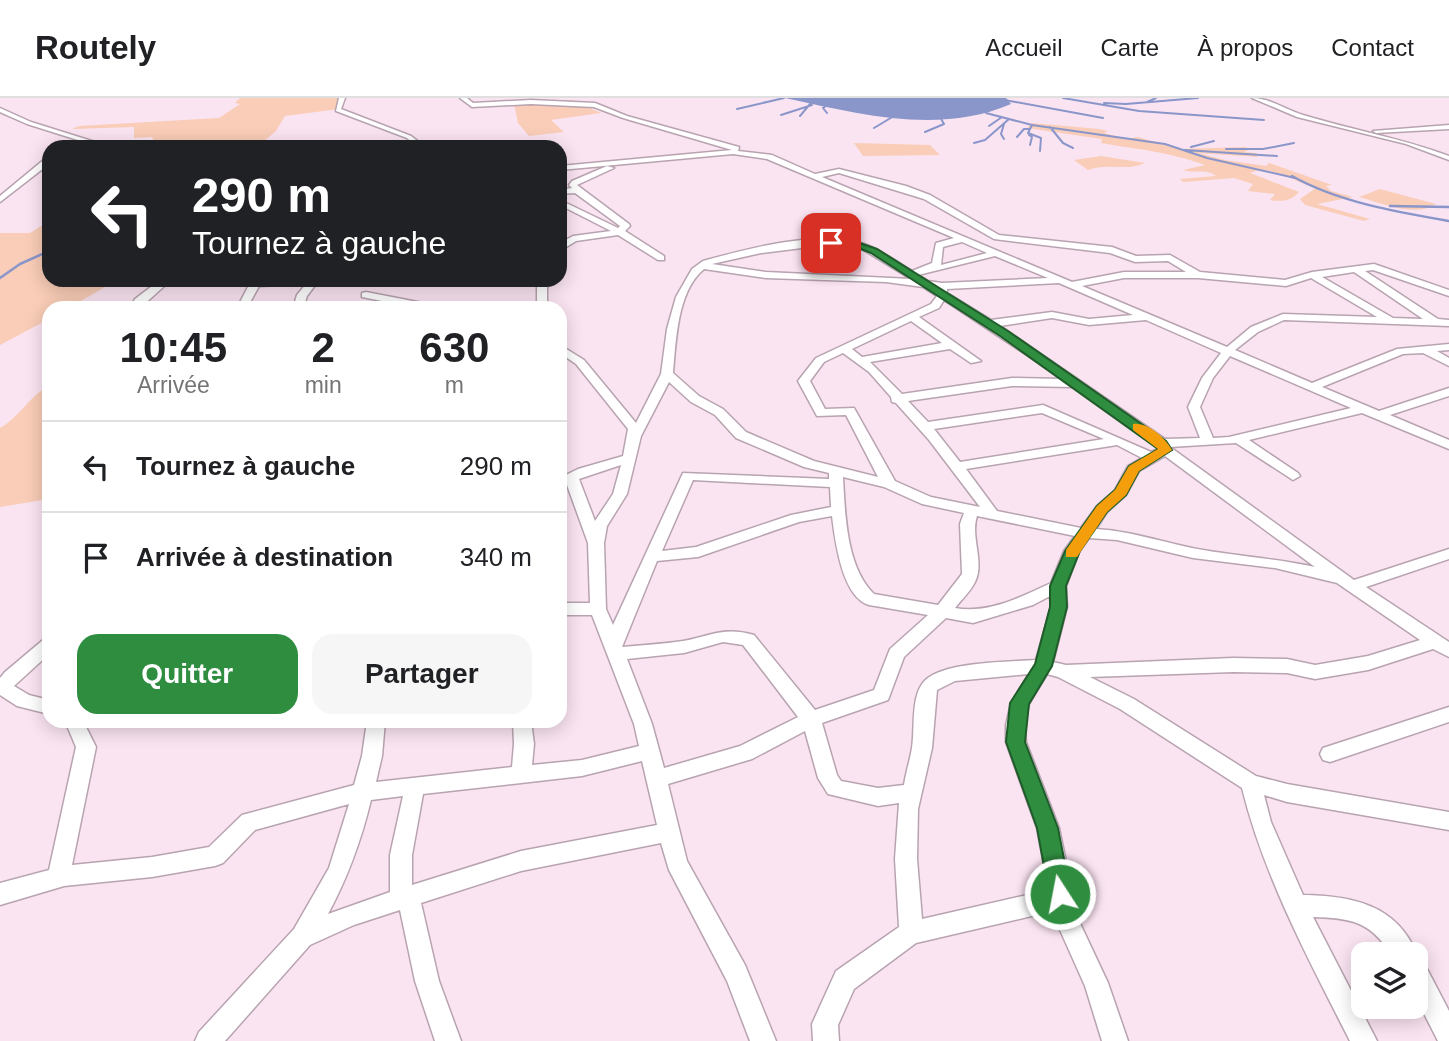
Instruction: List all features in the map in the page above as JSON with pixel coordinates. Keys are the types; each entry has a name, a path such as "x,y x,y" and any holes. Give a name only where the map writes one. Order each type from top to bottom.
{"street":[{"path":"342,98 338,110 413,140"},
{"path":"463,98 472,105 531,102 598,106 625,117 778,160 1449,445"},
{"path":"513,98 531,102"},
{"path":"1255,98 1299,116 1408,143 1449,158"},
{"path":"0,110 29,123 84,140"},
{"path":"1353,131 1449,127"},
{"path":"567,167 748,153"},
{"path":"567,241 620,232 625,225 573,185 633,161"},
{"path":"0,200 42,166"},
{"path":"816,176 839,171 903,188 927,197 995,236 1033,243 1112,250 1135,259 1170,258 1199,275"},
{"path":"567,191 577,190"},
{"path":"567,206 620,232 661,258"},
{"path":"931,270 937,264 939,245 995,236"},
{"path":"763,1041 736,974 677,863 649,751 615,649 598,609 596,543 600,526 620,494 635,436 667,373 678,305 701,265 727,257 846,243 874,251 926,285"},
{"path":"911,275 997,253"},
{"path":"701,265 766,275 886,279 926,285 942,291 1074,383 1159,450 1347,583 1442,646"},
{"path":"942,291 1067,283 1124,275 1199,275 1286,283 1312,275 1380,268 1449,293"},
{"path":"1354,269 1436,323"},
{"path":"1312,275 1392,321"},
{"path":"139,301 157,287"},
{"path":"356,287 367,296 382,301"},
{"path":"889,484 850,411 821,413 806,387 807,376 816,363 935,306 942,291"},
{"path":"365,301 367,296"},
{"path":"367,296 394,301"},
{"path":"989,324 1052,315 1089,322 1148,317"},
{"path":"912,317 975,361"},
{"path":"1208,441 1194,407 1217,360 1255,329 1275,319 1449,323"},
{"path":"862,360 951,345"},
{"path":"1312,387 1395,353 1449,347"},
{"path":"845,349 862,360 946,451 955,467 992,514"},
{"path":"1427,350 1449,363"},
{"path":"567,353 580,362 634,429 635,436"},
{"path":"567,363 580,362"},
{"path":"667,373 695,399 719,412 741,435 836,477"},
{"path":"896,399 1012,382 1074,383"},
{"path":"1379,415 1449,392"},
{"path":"923,427 1038,409 1119,441 1159,450 1208,441 1238,439 1363,409"},
{"path":"1238,439 1293,476"},
{"path":"955,467 1119,441"},
{"path":"1115,1041 1096,983 1067,921 1048,828 1016,742 1020,703 1043,666 1059,607 1058,586 1072,551 1088,533 1102,509 1121,492 1133,469 1159,450"},
{"path":"567,480 628,459"},
{"path":"615,649 651,557 692,475 836,477 889,484 927,501 1088,533 1117,535 1193,553 1275,563 1347,583 1449,554"},
{"path":"836,477 838,510 846,552 864,597 962,617 983,615 1027,601 1058,586"},
{"path":"567,482 596,543"},
{"path":"651,557 698,552 796,518 838,510"},
{"path":"656,779 745,753 811,719 882,695 896,654 942,612 967,582 970,574 967,524 972,510"},
{"path":"567,608 598,609"},
{"path":"615,649 684,647 738,636 748,639 811,719 828,778 835,788 878,797 913,792"},
{"path":"1063,671 1233,665 1287,666 1315,672 1442,646"},
{"path":"42,650 11,677 3,688 24,701 42,705"},
{"path":"911,933 906,859 908,809 929,687 939,679 954,674 1043,666 1063,671 1127,704 1251,783 1287,793 1449,821"},
{"path":"1330,754 1449,714"},
{"path":"58,877 86,747 77,728"},
{"path":"208,1041 302,937 342,864 363,792 375,728"},
{"path":"521,775 523,728"},
{"path":"0,894 58,877 152,867 215,856 249,822 363,792 582,768 649,751"},
{"path":"1251,783 1261,822 1298,906 1364,1041"},
{"path":"415,785 401,855 405,899 427,981 448,1041"},
{"path":"302,937 351,915 521,861 669,832"},
{"path":"826,1041 825,1024 845,980 911,933 1061,898"},
{"path":"1298,906 1348,907 1366,912 1381,920 1397,942"},
{"path":"1428,997 1449,1036"}],"shaded area":[{"path":"240,98 343,98 339,109 285,116 276,131 265,140 153,140 152,137 134,138 134,127 72,129 79,126 219,118 240,104 235,103"},
{"path":"572,100 601,113 551,120 564,132 529,136 518,123 514,103"},
{"path":"1032,123 1099,129 1126,139 1138,137 1179,149 1245,147 1251,149 1244,152 1256,153 1258,157 1198,153 1266,166 1269,163 1332,185 1326,186 1331,191 1353,197 1317,204 1370,219 1364,221 1305,205 1300,199 1316,188 1275,172 1266,170 1250,173 1299,192 1289,199 1274,201 1270,200 1275,194 1248,191 1253,184 1234,178 1183,182 1180,179 1216,176 1208,172 1183,170 1205,165 1191,160 1101,143 1102,139 1027,128"},
{"path":"854,143 930,145 940,155 863,156"},
{"path":"1101,156 1145,163 1131,167 1088,170 1074,160"},
{"path":"1380,189 1436,204 1419,210 1409,210 1359,197"},
{"path":"42,225 42,287 105,287 81,301 42,301 42,323 0,345 0,233 30,233"},
{"path":"42,390 42,500 0,507 0,428"}],"water":[{"path":"785,98 1006,98 1011,104 984,113 927,120 870,115"}],"waterway":[{"path":"737,109 784,98"},
{"path":"808,106 815,98"},
{"path":"994,98 1103,118"},
{"path":"1063,98 1139,111 1264,120"},
{"path":"1147,102 1156,98"},
{"path":"1104,103 1126,104 1198,98"},
{"path":"827,113 823,108 829,104"},
{"path":"808,106 812,105"},
{"path":"781,115 808,106"},
{"path":"800,116 808,106"},
{"path":"986,113 1002,117"},
{"path":"874,128 894,116"},
{"path":"925,132 944,124 940,117"},
{"path":"989,126 1002,117"},
{"path":"1002,117 1009,119"},
{"path":"974,143 985,140 1009,119"},
{"path":"1009,119 1032,125"},
{"path":"1004,124 1001,134 1004,139"},
{"path":"1030,129 1032,125"},
{"path":"1032,125 1051,128"},
{"path":"1051,128 1165,144 1207,158 1295,178"},
{"path":"1051,128 1063,143 1073,148"},
{"path":"1017,137 1024,129 1030,129"},
{"path":"1030,129 1028,133 1041,138 1040,151"},
{"path":"1029,135 1032,137 1030,145"},
{"path":"1191,147 1214,141"},
{"path":"1226,149 1263,149 1294,143"},
{"path":"1185,150 1277,156"},
{"path":"1292,176 1348,199 1449,221"},
{"path":"1390,206 1449,207"},
{"path":"0,278 20,264 42,254"}],"slow traffic":[{"path":"1071,553 1088,533 1102,509 1121,492 1133,469 1165,450 1162,443 1138,427"}],"route":[{"path":"831,243 854,244 874,251 1004,333 1162,443 1165,450 1133,469 1121,492 1102,509 1088,533 1072,551 1058,586 1059,607 1043,666 1020,703 1015,725 1016,742 1048,828 1060,894"}]}
